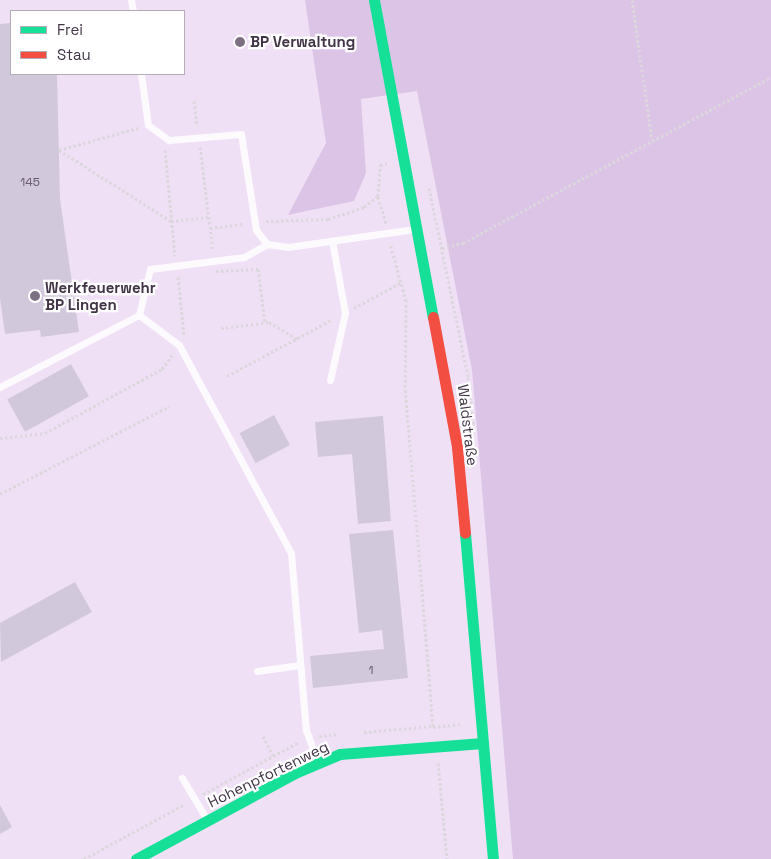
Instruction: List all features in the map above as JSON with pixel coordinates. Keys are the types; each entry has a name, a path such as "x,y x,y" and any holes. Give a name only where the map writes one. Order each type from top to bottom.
{"street":[{"name":"Waldstraße","path":"374,0 457,446 493,859"},
{"name":"Hohenpfortenweg","path":"136,859 318,762 340,754 483,743"}],"lane":[{"path":"141,75 148,125 169,140 241,134 255,222 267,244"},
{"path":"0,387 139,315 150,269 244,257 267,244 288,247 417,229"},
{"path":"330,380 345,313 332,241"},
{"path":"139,315 179,345 291,553 306,730 318,762"},
{"path":"257,671 300,665"},
{"path":"182,778 208,820"}],"path":[{"path":"632,0 652,140"},
{"path":"421,246 443,248 463,243 771,77"},
{"path":"194,101 216,275 258,269 265,323"},
{"path":"148,125 59,150 171,221 209,217"},
{"path":"210,228 255,222 328,219 364,207 378,196"},
{"path":"402,282 406,301 405,387 433,726 447,859"},
{"path":"221,328 265,323 298,339 227,376"},
{"path":"0,494 170,406"},
{"path":"433,726 482,722"},
{"path":"263,736 274,756"}],"shaded area":[{"path":"305,0 771,0 771,859 513,859 472,370 417,91 361,99 366,173 354,201 288,215 326,143"}],"building":[{"path":"10,23 10,75 57,75 60,199 79,332 41,337 40,330 5,334 0,299 0,24"},
{"path":"71,364 89,396 25,432 7,399"},
{"path":"274,415 290,445 256,463 240,433"},
{"path":"383,416 391,521 358,524 352,454 318,457 315,422"},
{"path":"393,530 408,678 313,688 310,656 384,649 382,630 359,633 349,534"},
{"path":"75,582 92,612 1,662 0,623"},
{"path":"0,805 12,827 0,834"}],"traffic: fast":[{"path":"374,0 433,317"},
{"path":"465,533 493,859"},
{"path":"136,859 295,773 340,754 483,743"}],"traffic: jam":[{"path":"433,317 457,447 465,533"}],"place":[{"name":"BP Verwaltung","path":"240,42"},
{"name":"Werkfeuerwehr BP Lingen","path":"35,296"}]}
